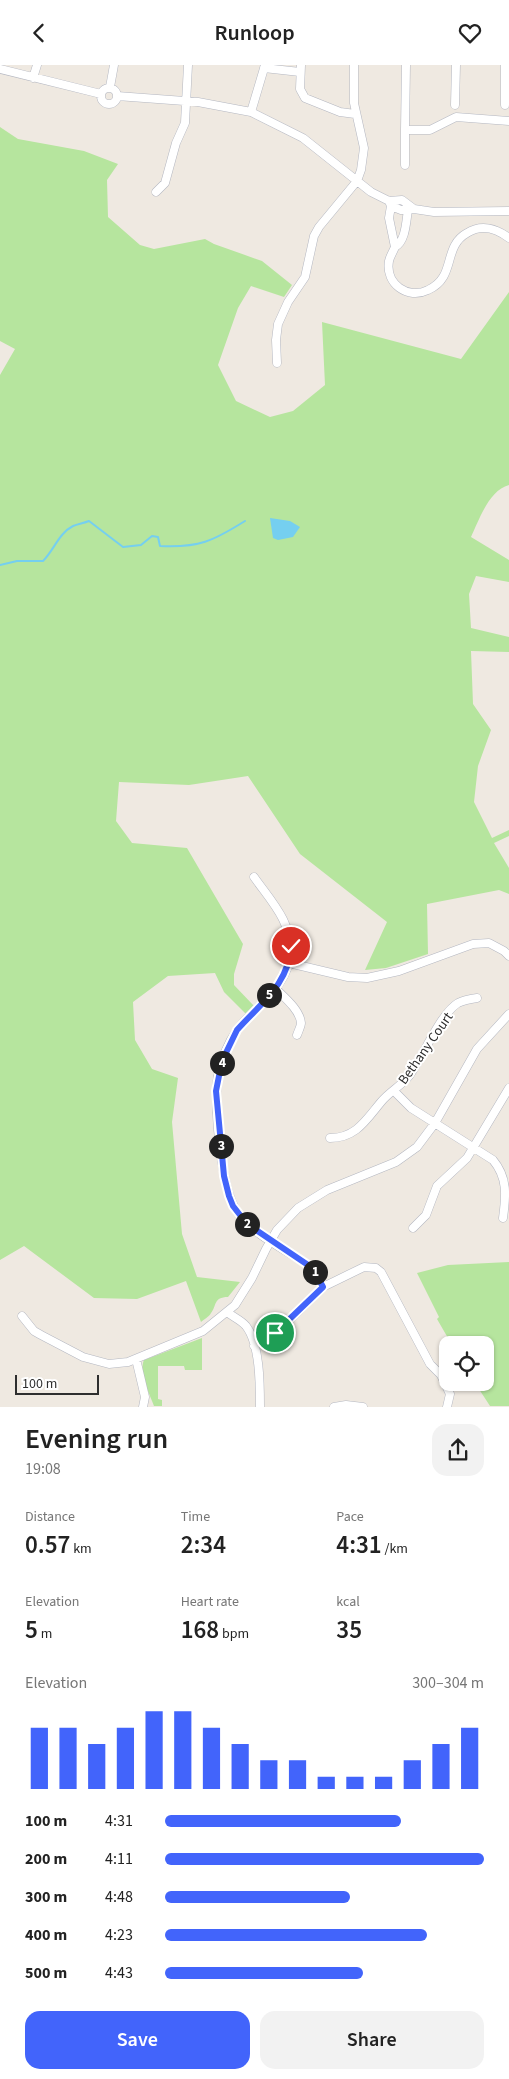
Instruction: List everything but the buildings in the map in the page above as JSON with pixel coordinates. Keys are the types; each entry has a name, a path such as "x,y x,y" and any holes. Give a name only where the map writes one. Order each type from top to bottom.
{"street":[{"path":"33,78 36,65"},
{"path":"110,87 114,65"},
{"path":"156,192 165,183 176,143 184,128 188,65"},
{"path":"277,363 276,340 278,324 288,301 305,277 314,236 321,224 357,181 361,169 364,148 355,113 354,65"},
{"path":"405,165 406,65"},
{"path":"455,105 456,65"},
{"path":"505,65 505,105"},
{"path":"251,112 264,67 300,68 300,89 305,98 340,112 355,113"},
{"path":"0,69 101,94"},
{"path":"110,87 116,91 117,96 115,101 108,104 103,101 101,94 103,89 110,87"},
{"path":"117,96 186,101 251,112 303,138 357,181 390,203 402,200 411,209 434,212 509,211"},
{"path":"405,130 430,130 456,117 509,121"},
{"path":"390,203 389,218 395,247"},
{"path":"411,209 403,238 399,245 395,247 389,262 391,278 395,285 402,290 416,294 431,289 443,280 454,246 466,233 475,229 488,228 498,230 509,238"},
{"path":"254,877 286,924 291,946 289,963 283,979 237,1030 222,1061 216,1091 224,1176 233,1206 247,1224 308,1265 315,1272 323,1287"},
{"path":"289,963 348,977 367,978 399,971 473,944 489,943 509,955"},
{"path":"276,989 289,1002 301,1023 297,1035"},
{"name":"Bethany Court","path":"330,1137 342,1138 355,1131 415,1067 450,1010 464,1001 476,998"},
{"path":"22,1316 34,1331 83,1357 109,1364 136,1359 203,1331 235,1305 247,1288 283,1222 309,1200 327,1190 396,1163 417,1147 435,1123 477,1049 509,1014"},
{"path":"413,1228 426,1215 437,1186 463,1163 474,1147 509,1088"},
{"path":"394,1091 411,1108 493,1160 502,1173 506,1188 502,1218"},
{"path":"254,1346 275,1333 323,1287 364,1267 376,1268 381,1272 430,1364 441,1375 450,1394 447,1407"},
{"path":"227,1313 246,1327 254,1346 258,1368 260,1407"},
{"path":"136,1359 145,1397 143,1407"},
{"path":"334,1407 346,1405 363,1407"}],"green space":[{"path":"0,127 18,139 84,151 118,164 107,180 108,217 140,245 154,249 205,239 262,261 292,285 284,297 251,286 238,308 218,365 236,401 270,417 293,411 325,385 322,322 461,359 509,292 509,485 502,488 490,499 471,537 509,560 509,582 476,576 469,594 471,628 509,637 509,652 471,651 473,704 491,730 478,766 474,802 492,838 509,830 509,836 494,843 509,868 509,894 499,890 427,904 428,954 386,968 365,970 387,922 300,854 248,776 189,785 119,782 116,821 132,843 187,848 243,944 234,974 234,985 254,1006 246,1014 224,992 215,973 168,976 133,1002 135,1040 152,1069 178,1078 172,1122 182,1234 197,1277 240,1282 228,1297 223,1297 216,1302 210,1314 201,1322 186,1281 137,1299 94,1298 24,1246 0,1260 0,375 15,349 0,341"},
{"path":"509,1262 509,1406 490,1406 480,1391 494,1391 494,1336 447,1336 437,1319 439,1317 417,1273 448,1265"},
{"path":"202,1338 202,1370 185,1370 184,1366 158,1366 158,1399 162,1400 162,1406 154,1406 143,1378 144,1360"}],"water":[{"path":"270,518 290,521 300,527 293,537 278,540 273,538"}],"waterway":[{"path":"0,565 17,561 43,561 68,529 89,521 123,547 141,545 152,536 158,537 160,546 196,544 224,534 245,521"}],"route":[{"path":"275,1333 323,1287 315,1272 308,1265 255,1231 233,1206 224,1176 216,1091 222,1061 231,1039 283,979 289,963 291,946"}]}
